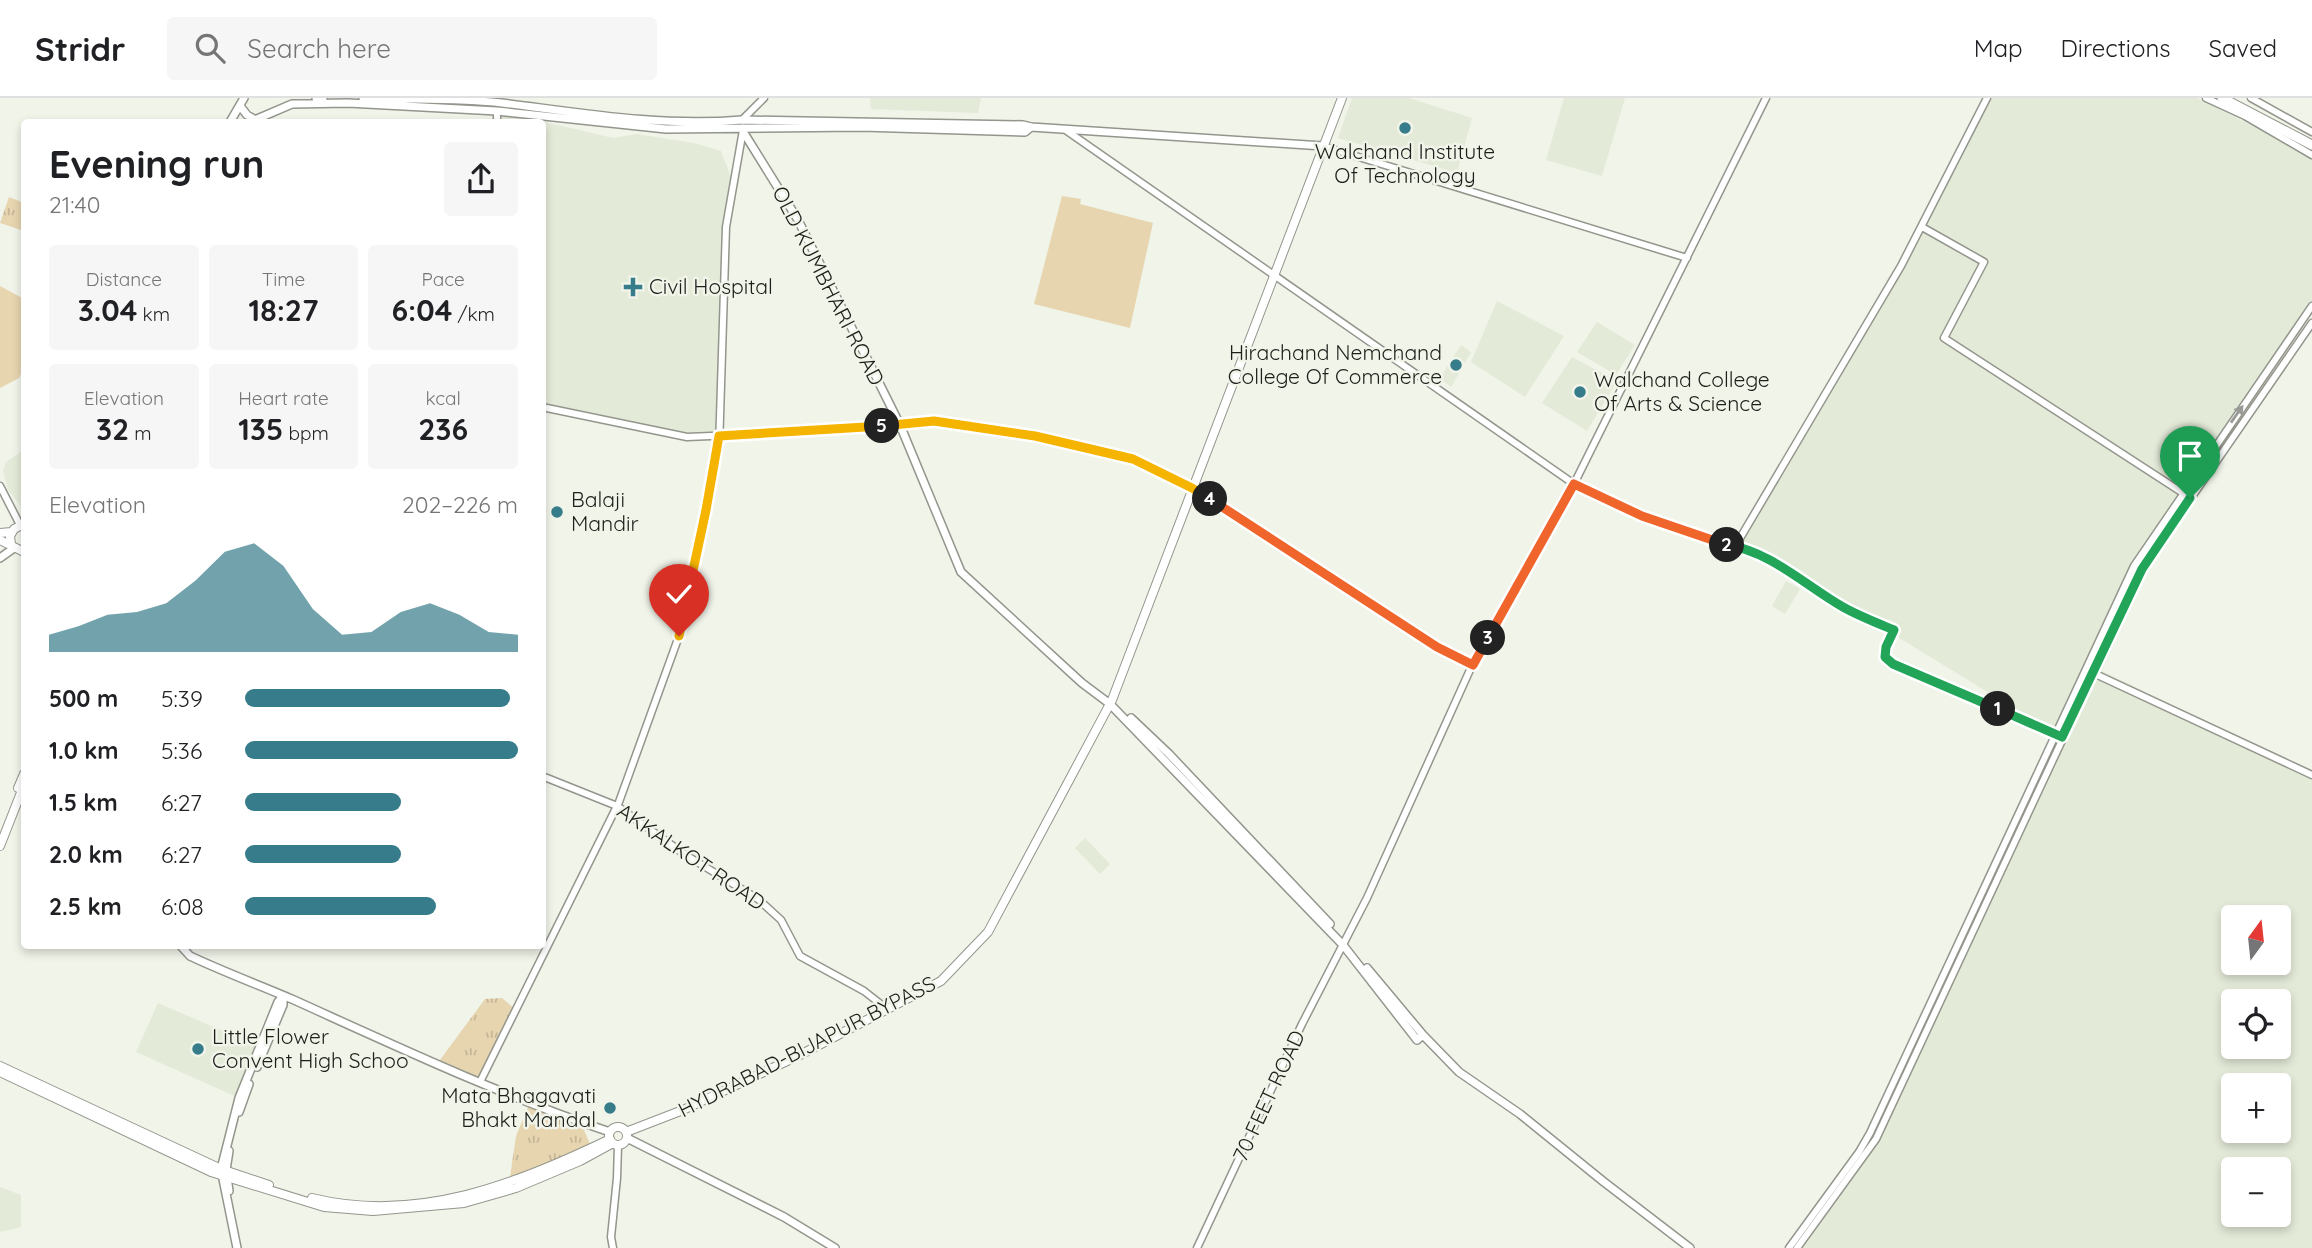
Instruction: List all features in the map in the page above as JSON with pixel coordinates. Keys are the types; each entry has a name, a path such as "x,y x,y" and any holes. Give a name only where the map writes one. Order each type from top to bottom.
{"highway":[{"path":"2222,98 2312,143"},
{"path":"2235,98 2312,143"}],"main road":[{"path":"232,119 244,98"},
{"path":"316,98 323,98"},
{"path":"363,98 499,103 700,124 1025,132 1031,127 1323,146"},
{"name":"HYDRABAD-BIJAPUR BYPASS","path":"626,1135 808,1051 940,981 988,932 1111,702 1342,98"},
{"path":"257,119 292,104 348,103 497,111 666,129 743,124"},
{"path":"240,106 250,119"},
{"name":"OLD KUMBHARI ROAD","path":"743,124 744,133 798,220 900,425 961,572 1082,683 1111,702 1169,754 1344,943 1420,1038 1459,1072 1520,1114 1690,1248"},
{"path":"0,533 11,532 21,526"},
{"path":"11,532 19,550"},
{"path":"0,540 19,550"},
{"path":"0,558 19,550"},
{"path":"0,833 21,781"},
{"path":"0,846 21,793"},
{"path":"184,949 190,956 395,1048 570,1118 613,1140 623,1143 626,1135"},
{"path":"239,1248 223,1173 239,1098 283,996"},
{"path":"0,1066 223,1173"},
{"path":"0,1072 223,1173 330,1202 376,1205 438,1201 505,1185 613,1140 618,1127 626,1135 783,1217 835,1248"}],"street":[{"path":"480,1082 617,806 679,636 719,436 726,227 743,124 764,98"},
{"name":"70 FEET ROAD","path":"1197,1248 1302,1024 1344,943 1473,665 1574,484 1766,98"},
{"path":"1736,545 1901,266 1987,98"},
{"path":"2206,98 2245,116 2312,155"},
{"path":"2251,98 2312,132"},
{"path":"497,111 497,119"},
{"path":"1067,131 1574,484 1642,516 1705,538 1736,545 1780,565 1844,607 1894,630 1886,647 1885,657 1893,664 2059,735"},
{"path":"1323,146 1687,258"},
{"path":"1922,227 1984,262 1944,338 2190,498"},
{"path":"1788,1248 1870,1133 2089,671 2134,566 2312,306"},
{"path":"2089,671 2142,569 2312,323"},
{"path":"546,408 687,437 934,421 1027,434 1133,459 1192,488 1437,647 1473,665"},
{"path":"0,486 21,523"},
{"path":"2089,671 2312,775"},
{"path":"1797,1248 1876,1139 2059,735"},
{"name":"AKKALKOT ROAD","path":"546,778 617,806 684,854 758,899 781,920 800,956 864,991 887,1009"},
{"path":"613,1140 618,1178 611,1237 613,1248"}],"shaded area":[{"path":"870,98 981,98 978,113 871,109"},
{"name":"Walchand Institute Of Technology","path":"1352,98 1409,98 1472,118 1457,173 1338,138"},
{"path":"1564,98 1625,98 1602,176 1546,160"},
{"path":"1987,98 2197,98 2312,156 2312,309 2183,492 2102,671 2312,772 2312,1248 1792,1248 1861,1148 2056,734 1780,565 1731,546 1901,266"},
{"name":"Civil Hospital","path":"497,111 531,119 497,119"},
{"name":"Civil Hospital","path":"546,122 613,138 636,134 694,143 721,151 733,183 726,227 719,436 684,436 546,408"},
{"path":"1497,301 1564,336 1525,397 1471,362"},
{"path":"1597,322 1635,345 1616,375 1577,352"},
{"name":"Hirachand Nemchand College Of Commerce","path":"1461,345 1471,352 1451,387 1440,378"},
{"name":"Walchand College Of Arts & Science","path":"1572,357 1617,381 1587,431 1542,403"},
{"path":"21,452 21,506 8,490 3,471 6,462"},
{"path":"1786,581 1800,589 1785,614 1772,606"},
{"path":"1085,838 1110,864 1100,874 1075,848"},
{"name":"Little Flower Convent High Schoo","path":"158,1003 260,1047 239,1098 136,1052"},
{"path":"0,1187 21,1195 21,1227 0,1232"}],"green space":[{"path":"1062,196 1081,199 1080,204 1153,223 1130,328 1034,304"},
{"path":"9,197 21,202 21,230 0,223"},
{"path":"0,286 21,297 21,374 19,378 0,388"},
{"path":"502,998 516,1010 480,1082 437,1064 485,999"},
{"path":"530,1102 584,1130 590,1144 509,1184 516,1136"}],"place":[{"name":"Walchand Institute Of Technology","path":"1405,128"},
{"name":"Civil Hospital","path":"633,287"},
{"name":"Hirachand Nemchand College Of Commerce","path":"1456,365"},
{"name":"Walchand College Of Arts & Science","path":"1580,392"},
{"name":"Balaji Mandir","path":"557,512"},
{"name":"Little Flower Convent High Schoo","path":"198,1049"},
{"name":"Mata Bhagavati Bhakt Mandal","path":"610,1108"}],"route":[{"path":"679,636 719,448 719,436 807,432 934,421 1027,434 1133,459 1192,488 1437,647 1473,665 1574,484 1642,516 1705,538 1736,545 1780,565 1844,607 1894,630 1886,647 1885,657 1893,664 2062,737 2142,569 2190,498"}]}
